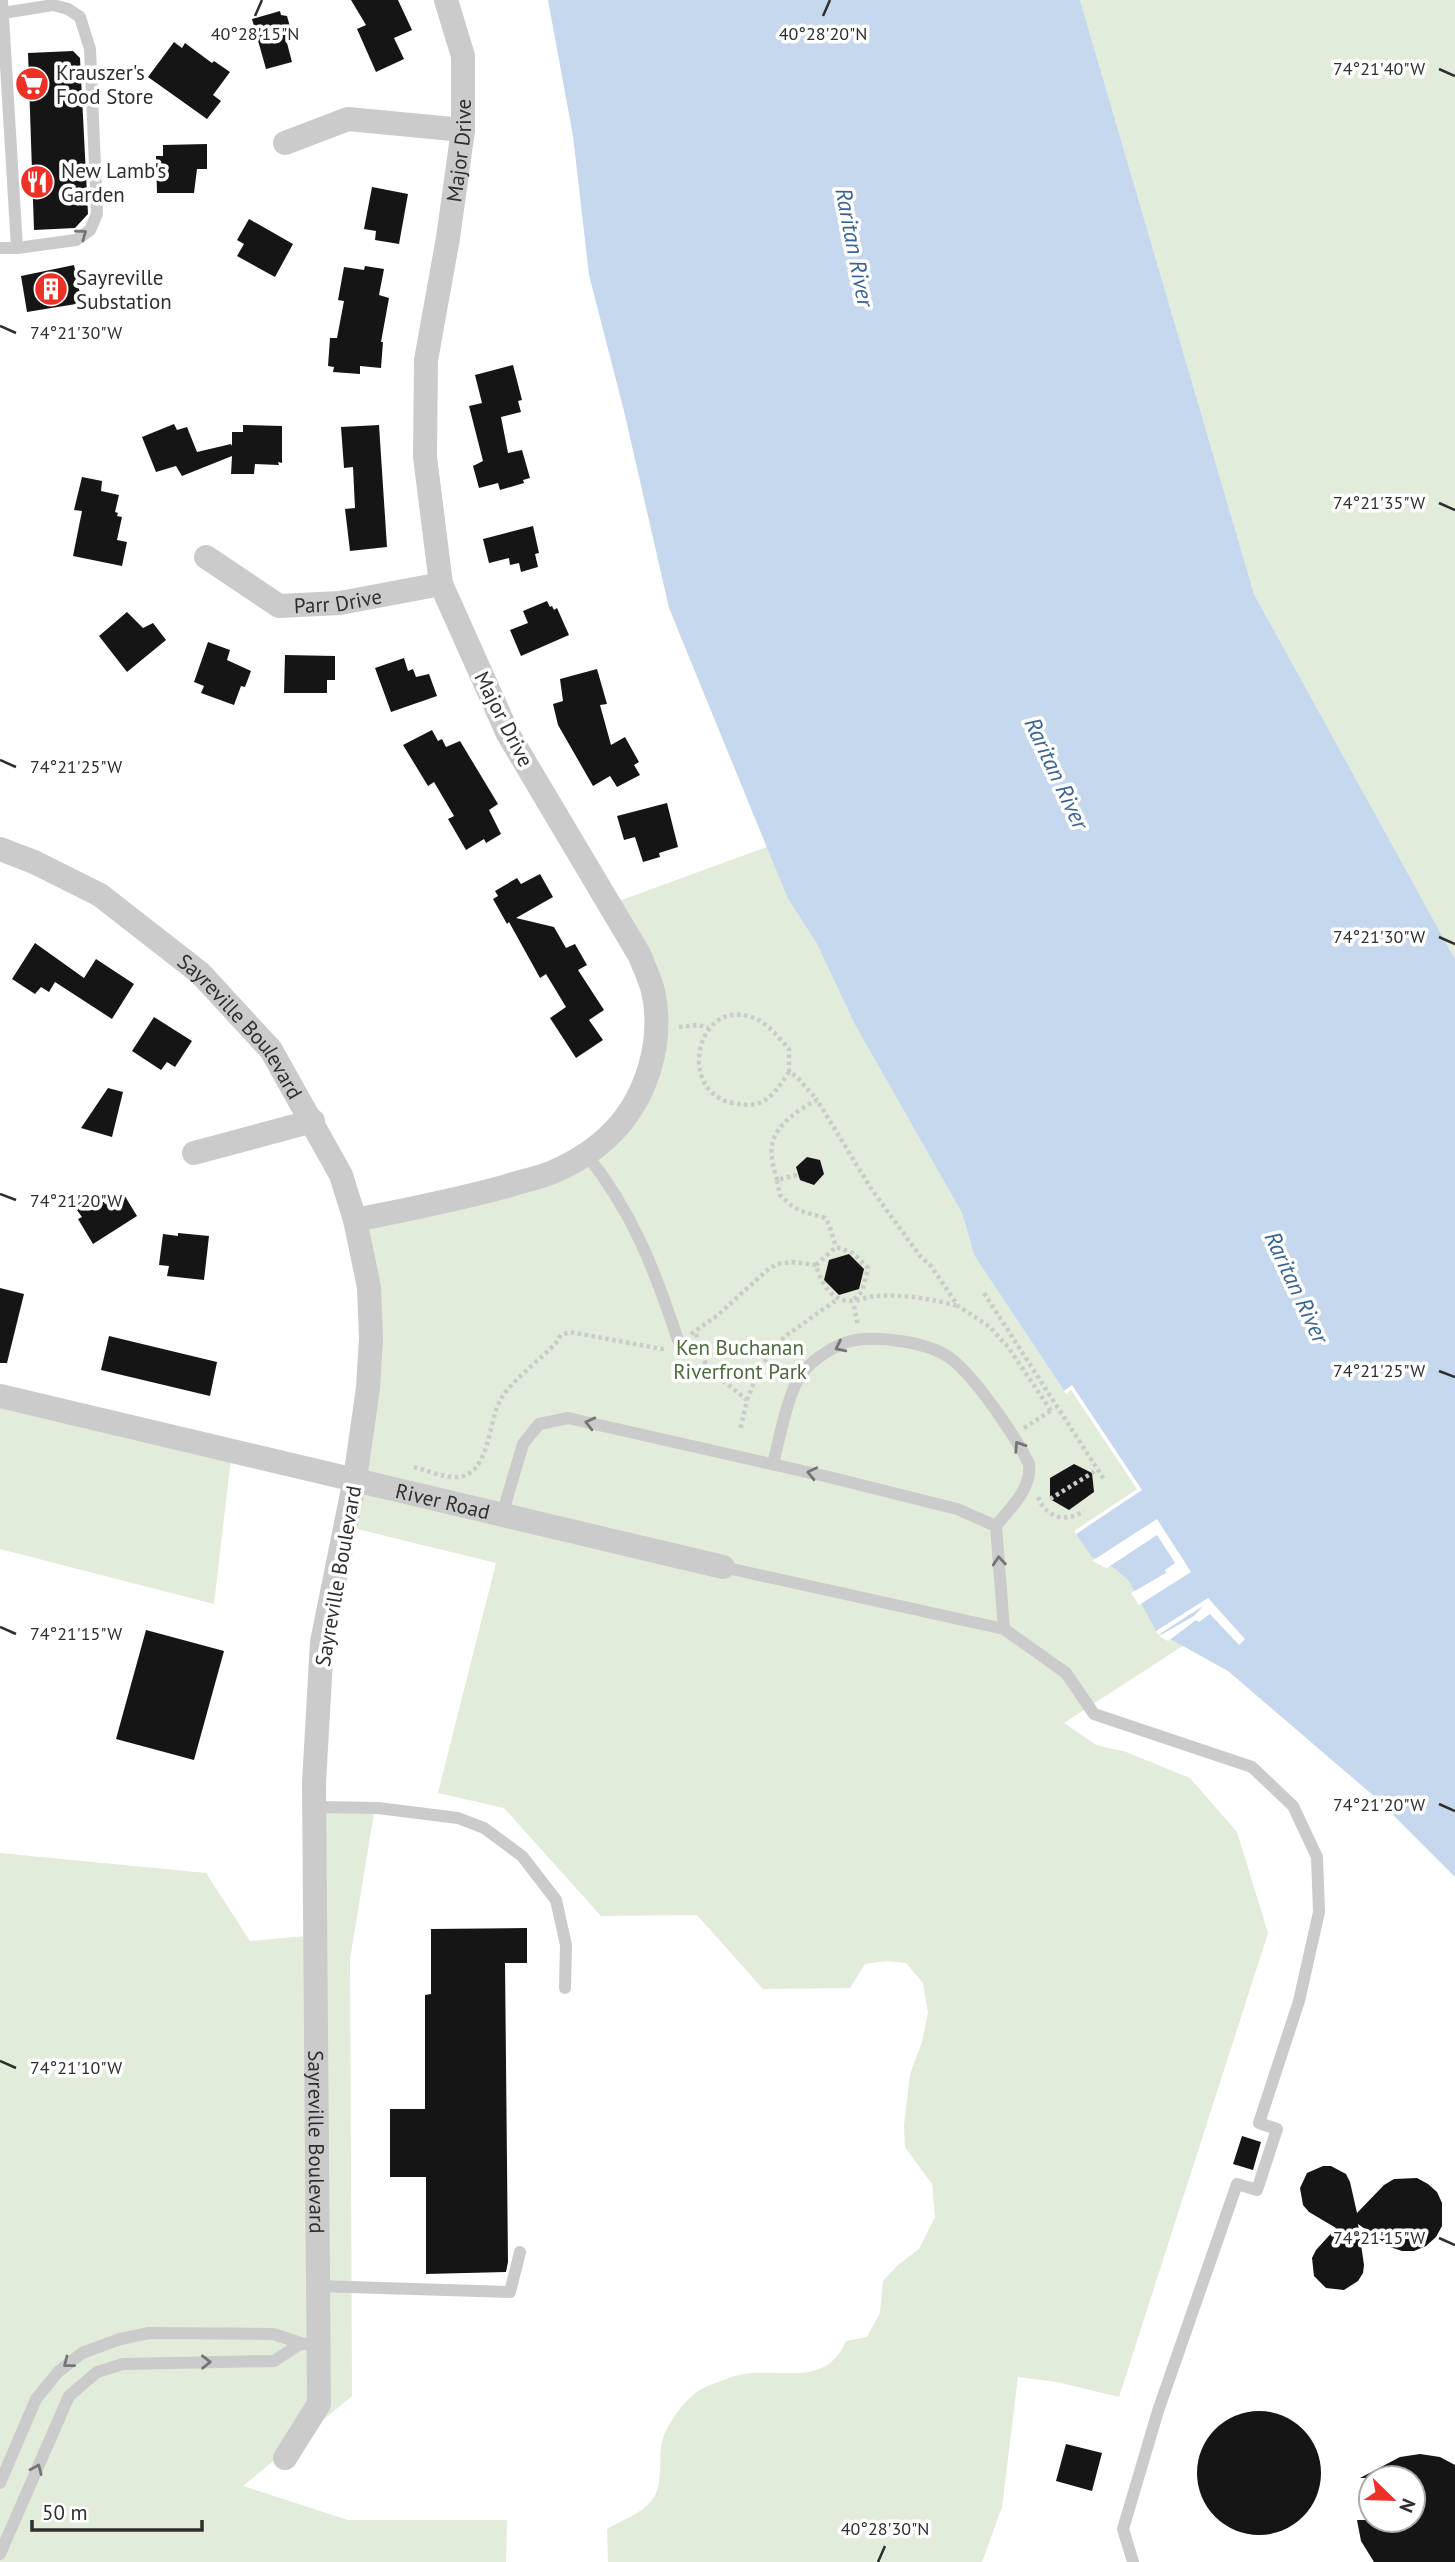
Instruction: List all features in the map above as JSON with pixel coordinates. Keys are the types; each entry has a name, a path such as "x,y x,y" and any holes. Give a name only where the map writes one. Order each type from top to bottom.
{"street":[{"name":"Major Drive","path":"355,1220 469,1196 552,1173 586,1154 609,1137 628,1116 642,1091 652,1061 657,1031 654,993 640,956 508,734 440,584 425,457 426,360 448,238 463,130 463,56 446,0"},
{"path":"285,143 348,119 463,130"},
{"name":"Parr Drive","path":"205,557 279,606 340,603 440,584"},
{"name":"Sayreville Boulevard","path":"0,849 34,862 100,895 200,973 271,1050 341,1175 355,1220 369,1287 371,1338 368,1388 355,1479 322,1642 314,1783 318,2286 309,2344 319,2404 285,2458"},
{"path":"194,1153 313,1121"},
{"name":"River Road","path":"0,1396 723,1567"}],"lane":[{"path":"0,248 17,247 76,240 90,230 97,214 90,49 80,17 68,9 53,5 3,6 17,247"},
{"path":"586,1154 600,1171 635,1227 658,1280 678,1340"},
{"path":"773,1464 791,1398 802,1373 823,1355 850,1341 886,1339 916,1344 948,1356 970,1374 1025,1455 1030,1472 1024,1491 996,1526 1004,1629"},
{"path":"502,1514 523,1444 539,1424 568,1418 957,1509 996,1526"},
{"path":"723,1567 1004,1629 1066,1673 1094,1714 1252,1767 1293,1806 1317,1857 1320,1912 1295,2013 1259,2123 1277,2129 1257,2190 1237,2185 1158,2411 1122,2529 1133,2562"},
{"path":"315,1807 378,1808 458,1818 484,1828 522,1856 556,1900 566,1945 565,1988"},
{"path":"318,2286 510,2292 520,2252"},
{"path":"0,2483 36,2399 58,2372 82,2353 120,2339 149,2333 273,2334 309,2344"},
{"path":"0,2554 69,2396 97,2372 123,2364 274,2361 309,2344"},
{"path":"92,2350 97,2372"}],"path":[{"path":"726,1016 748,1016 763,1023 789,1049 789,1072 773,1094 750,1107 728,1102 710,1090 700,1074 698,1053 708,1028 726,1016"},
{"path":"679,1027 699,1025 708,1028"},
{"path":"789,1072 797,1077 817,1100 872,1190 958,1306"},
{"path":"817,1100 779,1129 772,1142 780,1195 801,1211 825,1218 836,1247"},
{"path":"777,1180 797,1175"},
{"path":"406,1466 456,1477 469,1474 482,1463 489,1429 502,1396 561,1335 570,1332 662,1349 695,1332 777,1264 792,1262 816,1265 836,1247"},
{"path":"836,1247 853,1253 868,1268 862,1292 851,1302"},
{"path":"816,1265 820,1281 838,1299 851,1302 876,1296 930,1299 958,1306 990,1327 1008,1347 1051,1411"},
{"path":"984,1293 1105,1481"},
{"path":"740,1431 747,1400 761,1366 784,1337 838,1299"},
{"path":"695,1332 707,1368 747,1400"},
{"path":"1012,1436 1057,1407"},
{"path":"1050,1499 1097,1470"},
{"path":"1036,1492 1042,1506 1055,1517 1072,1518 1084,1511"}],"green space":[{"path":"1080,0 1455,0 1455,959 1254,594"},
{"name":"Ken Buchanan Riverfront Park","path":"767,847 788,899 817,944 854,1023 962,1213 974,1255 1063,1390 1072,1385 1142,1490 1228,1671 1184,1645 1064,1723 1096,1745 1126,1752 1190,1778 1237,1832 1268,1933 1119,2397 1057,2382 1018,2377 1002,2507 982,2562 608,2562 607,2529 637,2513 652,2500 660,2478 663,2438 687,2400 702,2389 743,2374 802,2373 827,2365 837,2356 846,2341 867,2337 880,2313 883,2281 919,2249 935,2217 932,2184 905,2147 904,2125 910,2074 922,2042 928,2013 923,1983 906,1963 886,1961 865,1964 850,1988 763,1989 697,1915 601,1916 504,1808 438,1793 496,1563 345,1526 368,1388 355,1220 469,1196 609,1137 657,1031 608,905"},
{"path":"0,1396 232,1450 214,1604 0,1549"},
{"path":"315,1807 375,1807 350,1959 352,2396 243,2486 348,2520 507,2520 506,2562 0,2562 0,1853 206,1873 250,1941 316,1935"}],"water":[{"name":"Raritan River","path":"548,0 1080,0 1254,594 1455,959 1455,1877 1375,1797 1228,1671 1156,1631 1129,1581 1114,1568 1092,1557 1076,1534 1141,1490 1072,1386 1064,1391 974,1255 962,1213 854,1023 817,944 788,899 669,608 624,411 589,275 573,136"}],"pier":[{"path":"1072,1385 1142,1490 1076,1534 1074,1531 1137,1489 1071,1390 1066,1394 1064,1391"},
{"path":"1157,1519 1191,1572 1139,1605 1131,1593 1166,1573 1165,1570 1175,1563 1157,1535 1107,1568 1092,1561"},
{"path":"1208,1598 1245,1639 1239,1645 1210,1614 1199,1622 1196,1620 1168,1641 1159,1636 1194,1616 1203,1606 1158,1635 1156,1631"}],"building":[{"path":"351,0 398,0 412,30 394,38 404,59 376,72 357,29 366,25"},
{"path":"280,11 281,15 287,16 294,41 287,43 292,62 266,69 252,19"},
{"path":"174,42 182,48 185,43 212,63 214,61 230,72 213,95 221,101 207,119 148,77"},
{"path":"73,51 80,58 88,214 75,228 34,230 28,53"},
{"path":"207,144 207,169 197,169 194,193 157,193 156,156 163,156 163,145"},
{"path":"372,187 408,194 399,244 375,240 376,231 364,229"},
{"path":"249,219 293,244 275,277 237,256 244,244 237,240"},
{"name":"Sayreville Substation","path":"74,265 82,303 27,312 21,276"},
{"path":"365,266 384,269 379,295 389,298 381,342 381,368 360,366 360,374 333,372 334,367 328,366 330,338 337,338 344,301 338,300 344,267 364,270"},
{"path":"513,365 522,400 518,401 521,412 501,417 508,453 522,450 530,478 523,480 524,483 500,490 498,483 479,488 473,466 483,461 469,406 482,403 475,375"},
{"path":"174,424 177,430 187,427 197,452 231,444 232,446 232,432 243,432 243,425 282,426 282,463 255,464 254,474 231,474 232,456 182,476 176,466 156,472 142,437"},
{"path":"379,425 387,547 350,551 345,509 355,508 353,467 344,468 341,427"},
{"path":"82,477 102,481 101,491 119,495 115,512 122,517 117,540 127,542 122,566 73,556 82,511 74,510"},
{"path":"533,526 539,553 535,554 538,567 521,572 519,563 510,565 509,558 489,563 483,539"},
{"path":"547,601 554,610 557,608 569,635 521,656 510,630 528,623 523,611"},
{"path":"127,612 143,628 153,623 166,640 127,672 99,636"},
{"path":"208,642 230,650 227,660 251,671 245,687 241,686 234,705 201,693 204,686 194,682"},
{"path":"285,655 335,656 335,680 327,680 327,693 284,693"},
{"path":"404,658 408,671 413,669 416,677 429,674 437,696 391,712 375,668"},
{"path":"597,669 607,704 600,705 611,745 625,737 639,762 634,765 640,775 617,787 610,776 593,786 558,725 553,704 563,701 560,679"},
{"path":"432,730 438,741 442,739 446,747 460,741 498,804 489,810 501,834 486,843 484,839 466,850 448,819 454,816 434,782 428,786 403,745"},
{"path":"667,803 678,847 659,853 660,857 643,862 635,837 624,840 617,816"},
{"path":"540,874 553,897 516,918 554,927 566,948 575,944 587,965 578,970 604,1010 589,1020 603,1040 576,1058 550,1018 566,1007 546,974 540,978 493,899 498,896 495,891 517,878 521,884"},
{"path":"35,943 84,978 96,959 134,984 112,1019 55,982 49,992 41,987 35,994 12,979"},
{"path":"154,1017 192,1041 175,1067 167,1062 161,1070 132,1051"},
{"path":"108,1088 123,1092 112,1137 81,1128"},
{"path":"807,1157 820,1160 824,1174 814,1185 800,1180 796,1167"},
{"path":"123,1193 137,1216 93,1244 78,1219 82,1217 74,1206 90,1196 94,1203 102,1198 105,1204"},
{"path":"178,1233 209,1236 204,1280 167,1276 169,1266 159,1265 163,1234 178,1236"},
{"path":"849,1254 864,1269 859,1289 839,1295 824,1280 829,1260"},
{"path":"0,1288 24,1294 7,1363 0,1363"},
{"path":"109,1336 217,1362 210,1396 101,1370"},
{"path":"1074,1464 1092,1473 1094,1492 1069,1510 1050,1499 1050,1478"},
{"path":"146,1630 224,1651 194,1760 116,1739"},
{"path":"527,1928 527,1963 505,1963 506,2272 426,2274 426,2177 390,2177 390,2109 425,2109 425,1995 431,1994 431,1929"},
{"path":"1242,2136 1261,2142 1253,2170 1233,2164"},
{"path":"1323,2166 1331,2166 1346,2174 1357,2213 1384,2185 1394,2179 1417,2178 1428,2184 1437,2192 1442,2203 1442,2226 1436,2237 1426,2246 1414,2251 1402,2251 1390,2247 1358,2224 1363,2273 1358,2281 1344,2290 1326,2288 1314,2276 1312,2258 1336,2228 1309,2212 1303,2205 1300,2188 1307,2173"},
{"path":"1259,2411 1283,2415 1303,2429 1317,2449 1321,2473 1317,2497 1303,2517 1283,2531 1259,2535 1235,2531 1215,2517 1201,2497 1197,2473 1201,2449 1215,2429 1235,2415"},
{"path":"1066,2444 1102,2453 1092,2491 1056,2481"},
{"path":"1420,2454 1440,2457 1455,2465 1455,2562 1374,2562 1361,2541 1360,2534 1427,2534 1427,2464 1387,2464 1400,2457"}],"place":[{"name":"Krauszer's Food Store","path":"32,84"},
{"name":"New Lamb's Garden","path":"37,182"},
{"name":"Sayreville Substation","path":"51,289"}]}
